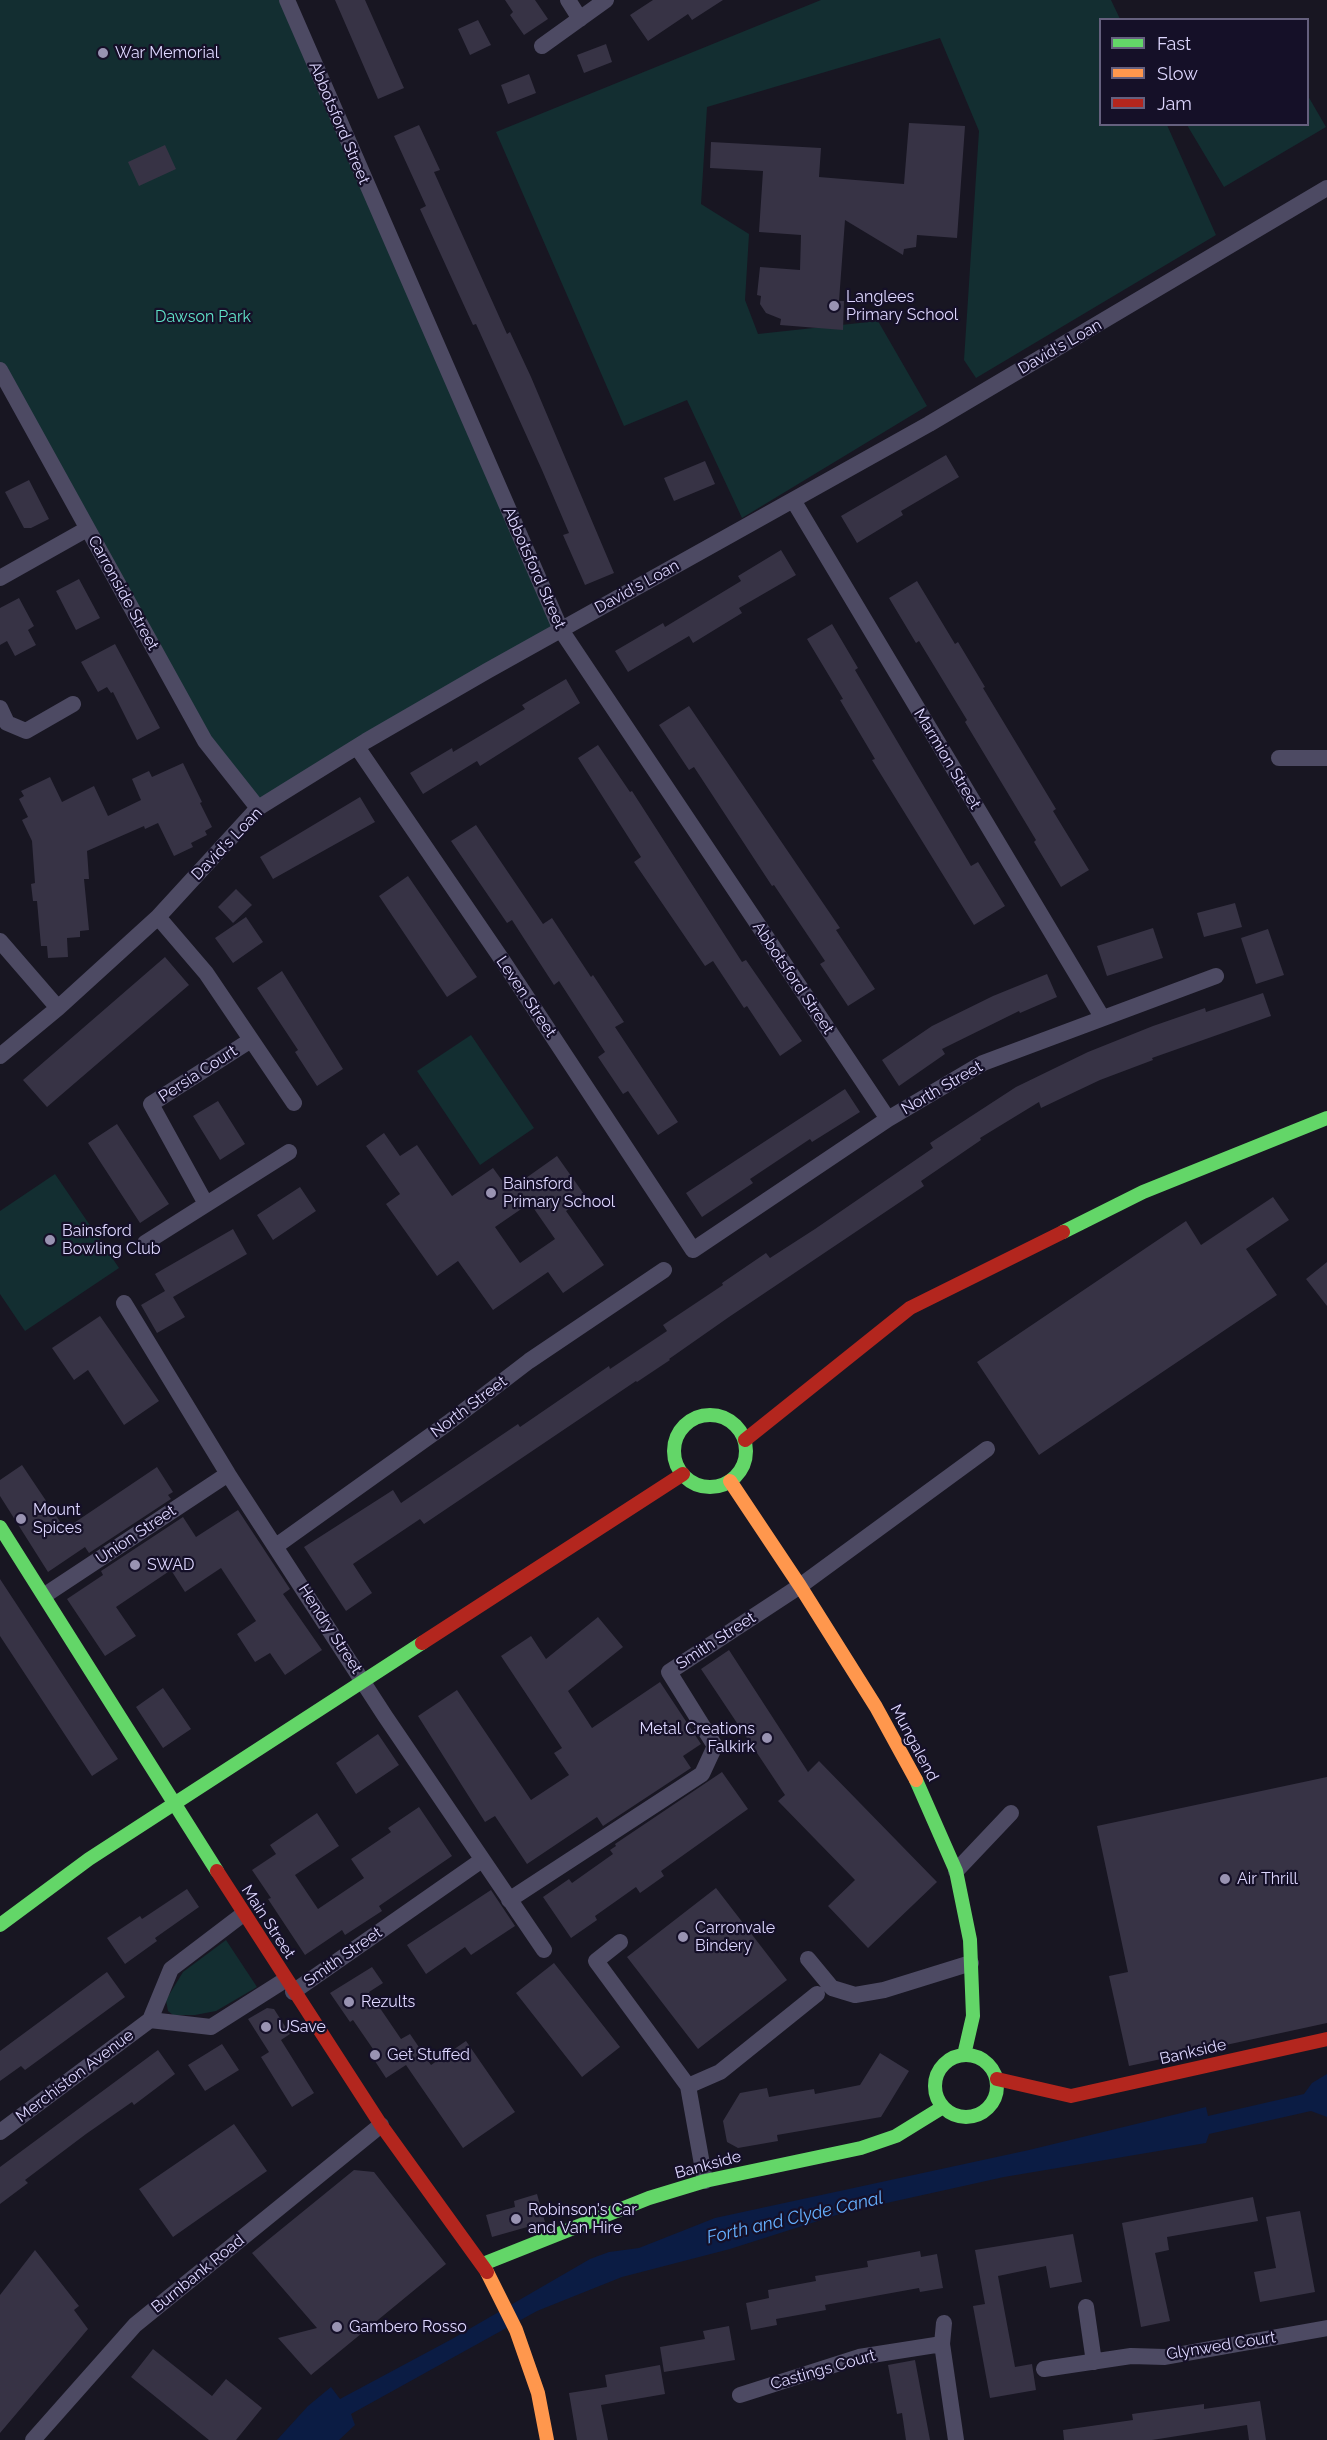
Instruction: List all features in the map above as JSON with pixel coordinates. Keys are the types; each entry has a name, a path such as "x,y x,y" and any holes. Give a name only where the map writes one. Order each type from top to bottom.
{"main road":[{"path":"745,1440 910,1308 1143,1192 1327,1118"},
{"path":"704,1415 717,1415 729,1420 739,1428 745,1440 744,1463 730,1481 718,1486 705,1486 693,1483 683,1474 676,1463 674,1451 676,1438 692,1419 704,1415"},
{"path":"0,1925 89,1859 683,1474"},
{"name":"Mungalend","path":"730,1481 800,1586 876,1707 922,1792 956,1871 970,1940 973,2016 964,2055"},
{"name":"Main Street","path":"0,1527 45,1595 289,1986 381,2125 483,2264 516,2330 538,2393 547,2440"},
{"name":"Bankside","path":"997,2079 1071,2096 1327,2039"},
{"path":"964,2055 985,2060 997,2079 997,2090 994,2100 983,2112 962,2117 943,2107 935,2087 942,2067 950,2060 964,2055"},
{"name":"Bankside","path":"483,2264 649,2198 705,2181 861,2148 896,2136 943,2107"}],"street":[{"name":"Abbotsford Street","path":"287,0 561,630 888,1119"},
{"path":"567,0 580,19"},
{"path":"542,46 606,0"},
{"name":"David's Loan","path":"0,1056 58,1008 158,917 258,808 357,747 561,630 929,424 1327,188"},
{"name":"Carronside Street","path":"0,370 205,741 258,808"},
{"name":"Marmion Street","path":"793,500 1102,1017"},
{"path":"0,578 87,529"},
{"path":"0,708 7,723 26,730 73,704"},
{"name":"Leven Street","path":"357,747 505,964 693,1250"},
{"path":"1279,758 1327,758"},
{"path":"158,917 206,973 294,1103"},
{"path":"0,941 58,1008"},
{"name":"North Street","path":"693,1250 888,1119 983,1063 1216,976"},
{"name":"Persia Court","path":"206,1204 151,1104 251,1040"},
{"path":"145,1242 289,1152"},
{"name":"North Street","path":"276,1546 448,1423 529,1361 664,1270"},
{"name":"Hendry Street","path":"124,1303 228,1474 385,1716 544,1950"},
{"name":"Smith Street","path":"509,1900 702,1774 715,1746 669,1672 800,1586 987,1449"},
{"name":"Union Street","path":"45,1595 228,1474"},
{"path":"956,1871 1011,1813"},
{"name":"Smith Street","path":"289,1986 482,1860"},
{"name":"Merchiston Avenue","path":"0,2132 150,2020 171,1969 243,1915"},
{"path":"620,1942 596,1960 688,2086 705,2181"},
{"path":"808,1959 832,1989 855,1995 884,1990 971,1963"},
{"name":"Merchiston Avenue","path":"150,2020 211,2027 289,1986"},
{"path":"688,2086 720,2072 817,1994"},
{"name":"Burnbank Road","path":"33,2440 135,2325 381,2125"},
{"path":"1086,2307 1094,2362"},
{"path":"944,2323 942,2344 956,2440"},
{"name":"Glynwed Court","path":"1044,2369 1131,2356 1165,2357 1327,2328"},
{"name":"Castings Court","path":"740,2394 859,2357 942,2344"}],"green space":[{"name":"Dawson Park","path":"0,0 286,0 561,630 258,808 205,741 0,370"},
{"name":"Langlees Primary School","path":"821,0 1111,0 1120,18 1099,18 1099,126 1167,126 1216,235 976,378 964,360 979,131 940,38 707,107 701,204 749,234 745,300 758,334 878,321 927,406 742,518 687,400 624,426 496,132"},
{"path":"1309,98 1326,127 1224,187 1188,126 1309,126"},
{"path":"471,1035 534,1128 480,1165 417,1071"},
{"name":"Bainsford Bowling Club","path":"55,1174 119,1268 25,1331 0,1294 0,1211"},
{"path":"226,1940 257,1987 216,2011 195,2015 173,2015 168,2011 166,2000 183,1972"}],"water":[{"name":"Forth and Clyde Canal","path":"1327,2074 1327,2117 1311,2111 1209,2134 1206,2143 1004,2177 846,2212 730,2249 622,2277 537,2311 351,2414 355,2425 339,2440 277,2440 308,2406 331,2387 340,2399 452,2339 590,2259 609,2252 639,2248 715,2218 1029,2150 1206,2107 1208,2116 1304,2094 1312,2083"}],"building":[{"path":"335,0 365,0 404,88 378,99"},
{"path":"505,0 535,0 548,19 524,35 510,15 513,12"},
{"path":"653,0 723,0 692,20 688,14 648,41 630,15"},
{"path":"478,20 491,45 470,55 458,29"},
{"path":"606,44 612,62 584,73 577,55"},
{"path":"529,74 536,93 508,104 501,85"},
{"path":"909,123 965,126 957,238 917,235 916,247 904,249 903,255 845,220 839,301 844,301 843,330 780,325 781,319 766,313 760,304 761,296 757,295 760,267 800,270 801,235 759,232 763,171 710,168 711,142 821,148 819,177 904,184"},
{"path":"419,125 440,170 434,172 507,334 510,332 531,377 614,573 585,585 563,535 569,533 542,470 476,324 473,325 420,209 426,206 394,136"},
{"path":"165,145 176,169 139,186 128,162"},
{"path":"946,455 959,477 901,511 903,515 857,543 841,516"},
{"path":"705,461 715,484 674,501 664,478"},
{"path":"29,480 49,519 31,528 24,528 5,492"},
{"path":"781,550 796,575 739,608 742,613 693,643 689,636 628,672 615,651 663,623 665,627 741,581 738,576"},
{"path":"79,579 100,618 76,630 56,591"},
{"path":"917,581 955,644 958,642 985,687 983,688 1056,809 1053,811 1089,870 1061,887 1034,842 1036,840 965,722 967,720 919,641 916,643 889,598"},
{"path":"19,598 34,626 28,630 36,645 15,656 7,641 0,645 0,608"},
{"path":"832,624 858,668 855,670 971,866 978,862 1005,906 974,925 872,760 875,759 840,700 843,699 807,639"},
{"path":"115,644 160,728 137,740 113,692 111,693 107,687 98,692 81,662"},
{"path":"566,679 580,703 480,766 477,761 423,794 410,773 452,748 453,752 525,709 522,705"},
{"path":"689,706 840,928 836,930 875,989 848,1006 820,964 825,961 774,885 772,886 694,767 689,770 659,725"},
{"path":"598,745 630,792 632,791 742,962 746,960 802,1041 780,1056 747,1006 744,1008 713,961 705,966 634,862 641,857 578,758"},
{"path":"183,763 212,827 205,831 207,835 191,843 193,847 174,856 158,823 145,829 144,826 87,851 89,879 84,879 89,930 80,931 80,937 67,938 68,957 48,958 47,946 41,946 37,901 33,901 31,884 35,883 32,841 22,820 28,817 19,799 24,796 21,791 50,777 62,802 94,786 108,816 141,800 132,779 149,771 152,777"},
{"path":"360,797 375,822 273,879 260,857"},
{"path":"476,825 543,924 552,918 624,1022 615,1027 678,1122 658,1135 628,1091 623,1094 598,1057 605,1052 559,981 554,985 512,920 507,923 451,841"},
{"path":"408,876 477,977 447,997 379,896"},
{"path":"236,889 252,905 233,923 218,907"},
{"path":"1235,903 1242,927 1204,937 1197,913"},
{"path":"246,917 263,942 233,963 215,938"},
{"path":"1153,928 1163,958 1107,976 1097,946"},
{"path":"1268,929 1284,975 1256,984 1241,938"},
{"path":"165,957 189,985 47,1107 23,1080"},
{"path":"282,971 343,1069 317,1086 295,1052 298,1050 257,988"},
{"path":"1047,974 1057,997 1020,1013 1019,1011 942,1049 945,1054 899,1086 882,1060 932,1026 993,996"},
{"path":"1263,993 1271,1016 1152,1058 1153,1060 1100,1080 1041,1108 1039,1102 980,1138 981,1140 921,1181 924,1186 729,1317 670,1360 424,1524 420,1519 353,1564 372,1593 346,1611 304,1547 393,1490 401,1503 518,1424 520,1427 609,1366 610,1369 667,1331 663,1325 723,1285 722,1283 766,1253 770,1258 815,1229 933,1148 930,1143 1016,1087 1088,1052 1153,1026 1205,1008 1206,1012"},
{"path":"845,1089 860,1112 812,1142 810,1139 750,1179 753,1183 702,1217 686,1193"},
{"path":"218,1101 245,1144 220,1160 193,1116"},
{"path":"117,1124 169,1204 140,1223 88,1143"},
{"path":"384,1133 400,1156 417,1145 452,1196 493,1168 509,1190 557,1156 586,1197 566,1211 604,1265 563,1293 548,1272 493,1310 458,1261 437,1276 386,1204 400,1194 366,1146","holes":["530,1203 555,1239 520,1263 495,1227"]},
{"path":"300,1187 316,1211 273,1240 257,1215"},
{"path":"1273,1197 1289,1220 1246,1249 1277,1295 1039,1455 977,1362 1186,1221 1201,1245"},
{"path":"233,1229 247,1254 173,1297 185,1317 157,1333 141,1305 165,1291 155,1274"},
{"path":"1327,1262 1327,1306 1306,1279"},
{"path":"100,1316 159,1401 124,1425 88,1370 74,1380 52,1348"},
{"path":"22,1465 65,1529 157,1467 173,1492 168,1495 171,1499 89,1553 85,1547 48,1572 0,1496 0,1480"},
{"path":"238,1510 290,1589 283,1594 322,1650 285,1675 270,1653 255,1662 237,1634 256,1621 221,1568 185,1592 171,1570 116,1607 136,1636 105,1656 67,1599 103,1575 101,1571 183,1517 196,1537"},
{"path":"0,1579 118,1759 92,1776 0,1636"},
{"path":"598,1617 623,1647 568,1691 592,1728 660,1682 701,1744 683,1756 691,1768 603,1826 597,1817 527,1864 495,1816 485,1822 418,1716 457,1690 531,1800 569,1775 554,1753 562,1748 501,1656 531,1636 546,1659"},
{"path":"729,1650 808,1772 819,1761 937,1882 868,1948 828,1906 855,1880 778,1801 785,1795 701,1669"},
{"path":"163,1688 191,1729 163,1748 136,1707"},
{"path":"378,1734 399,1765 356,1794 336,1763"},
{"path":"722,1772 748,1809 661,1871 664,1876 640,1893 636,1887 595,1916 597,1920 571,1938 543,1897 569,1879 572,1883 613,1854 610,1850 616,1846 615,1844"},
{"path":"1327,1777 1327,2023 1129,2066 1109,1976 1128,1972 1097,1826"},
{"path":"419,1807 452,1856 379,1906 382,1911 345,1935 342,1930 305,1955 252,1870 276,1854 270,1845 317,1813 339,1846 295,1875 318,1909 364,1878 351,1859 391,1832 388,1828"},
{"path":"716,1888 787,1980 698,2049 627,1957"},
{"path":"187,1889 199,1907 155,1938 157,1941 125,1964 107,1938 140,1916 142,1919"},
{"path":"491,1890 515,1926 471,1955 465,1947 426,1974 407,1945"},
{"path":"554,1963 620,2047 582,2077 516,1993"},
{"path":"372,1967 383,1983 369,1992 401,2039 410,2034 431,2065 466,2041 515,2112 463,2148 406,2065 386,2078 369,2052 373,2049 330,1993"},
{"path":"107,1972 125,1997 25,2070 21,2066 0,2081 0,2051"},
{"path":"267,2008 274,2009 290,2034 281,2040 314,2093 292,2107 261,2057 269,2052 248,2019"},
{"path":"222,2044 239,2070 205,2091 188,2065"},
{"path":"158,2050 175,2074 134,2105 132,2102 86,2134 25,2180 28,2183 0,2204 0,2167"},
{"path":"880,2053 909,2071 881,2117 777,2135 778,2141 738,2148 727,2142 723,2121 740,2093 767,2088 769,2097 814,2089 815,2094 860,2085"},
{"path":"234,2124 267,2171 173,2237 139,2189"},
{"path":"354,2170 374,2172 446,2264 311,2375 278,2338 317,2328 252,2253"},
{"name":"Robinson's Car and Van Hire","path":"537,2194 545,2222 492,2237 486,2215 515,2207 514,2201"},
{"path":"1253,2197 1258,2221 1167,2237 1169,2250 1155,2253 1170,2321 1141,2327 1122,2223"},
{"path":"1300,2211 1315,2292 1260,2302 1254,2272 1276,2268 1266,2217"},
{"path":"1073,2234 1082,2282 1050,2288 1046,2266 998,2276 1015,2367 1032,2364 1036,2390 990,2398 973,2306 985,2304 975,2250"},
{"path":"35,2250 79,2306 74,2310 88,2329 0,2433 0,2295"},
{"path":"920,2251 921,2257 937,2254 943,2288 920,2292 919,2288 825,2305 826,2310 776,2319 777,2325 751,2330 746,2303 769,2298 768,2290 816,2281 815,2276 868,2267 867,2261"},
{"path":"729,2326 735,2360 664,2372 660,2347 705,2339 703,2331"},
{"path":"153,2349 212,2396 226,2379 262,2408 236,2440 209,2440 131,2377"},
{"path":"915,2360 930,2440 906,2440 902,2413 897,2414 888,2365"},
{"path":"660,2365 665,2394 601,2405 608,2440 577,2440 569,2393 607,2387 605,2375"},
{"path":"1260,2401 1266,2440 1249,2440 1247,2425 1152,2440 1064,2440 1063,2430 1133,2420 1132,2414 1204,2404 1204,2409"}],"traffic: fast":[{"path":"1063,1232 1143,1192 1327,1118"},
{"path":"710,1415 730,1421 740,1431 746,1451 740,1471 730,1481 710,1487 690,1481 680,1471 674,1451 680,1431 690,1421 710,1415"},
{"path":"0,1527 217,1871"},
{"path":"0,1925 89,1859 422,1643"},
{"path":"916,1780 956,1871 970,1940 973,2016 964,2055"},
{"path":"966,2055 983,2060 988,2064 992,2069 997,2086 992,2103 988,2108 983,2112 966,2117 949,2112 944,2108 940,2103 935,2086 940,2069 944,2064 949,2060 966,2055"},
{"path":"483,2264 649,2198 705,2181 861,2148 896,2136 943,2107"}],"traffic: slow":[{"path":"730,1481 800,1586 876,1707 916,1780"},
{"path":"487,2272 516,2330 538,2393 547,2440"}],"traffic: jam":[{"path":"745,1440 910,1308 1063,1232"},
{"path":"422,1643 683,1474"},
{"path":"217,1871 381,2125 487,2272"},
{"path":"997,2079 1071,2096 1327,2039"}],"place":[{"name":"War Memorial","path":"103,53"},
{"name":"Langlees Primary School","path":"834,306"},
{"name":"Bainsford Primary School","path":"491,1193"},
{"name":"Bainsford Bowling Club","path":"50,1240"},
{"name":"Mount Spices","path":"21,1519"},
{"name":"SWAD","path":"135,1565"},
{"name":"Metal Creations Falkirk","path":"767,1738"},
{"name":"Air Thrill","path":"1225,1879"},
{"name":"Carronvale Bindery","path":"683,1937"},
{"name":"Rezults","path":"349,2002"},
{"name":"USave","path":"266,2027"},
{"name":"Get Stuffed","path":"375,2055"},
{"name":"Robinson's Car and Van Hire","path":"516,2219"},
{"name":"Gambero Rosso","path":"337,2327"}]}
